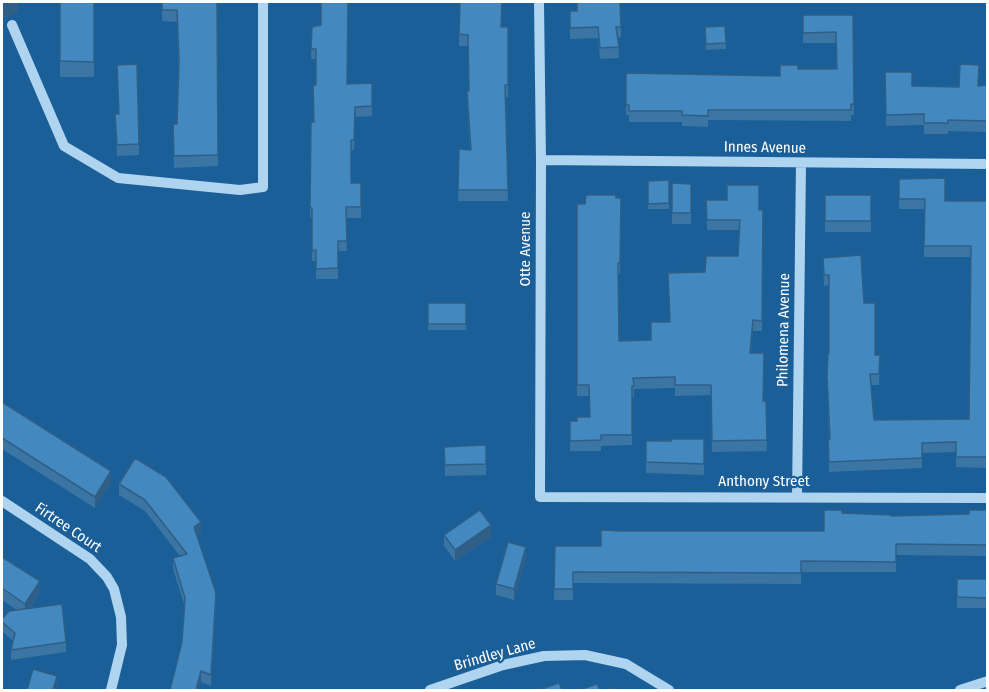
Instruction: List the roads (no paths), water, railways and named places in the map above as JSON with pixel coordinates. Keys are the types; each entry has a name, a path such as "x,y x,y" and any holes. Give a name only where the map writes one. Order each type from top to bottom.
{"street":[{"path":"12,25 64,146 118,178 240,190 263,187 263,2"},
{"name":"Otte Avenue","path":"539,2 540,497"},
{"name":"Innes Avenue","path":"541,160 987,164"},
{"name":"Philomena Avenue","path":"797,497 801,163"},
{"name":"Anthony Street","path":"540,497 987,498"},
{"name":"Firtree Court","path":"2,501 90,559 107,577 114,589 121,616 122,645 111,690"},
{"name":"Brindley Lane","path":"430,690 503,665 544,656 585,655 626,664 669,690"},
{"path":"960,690 987,681"}]}
